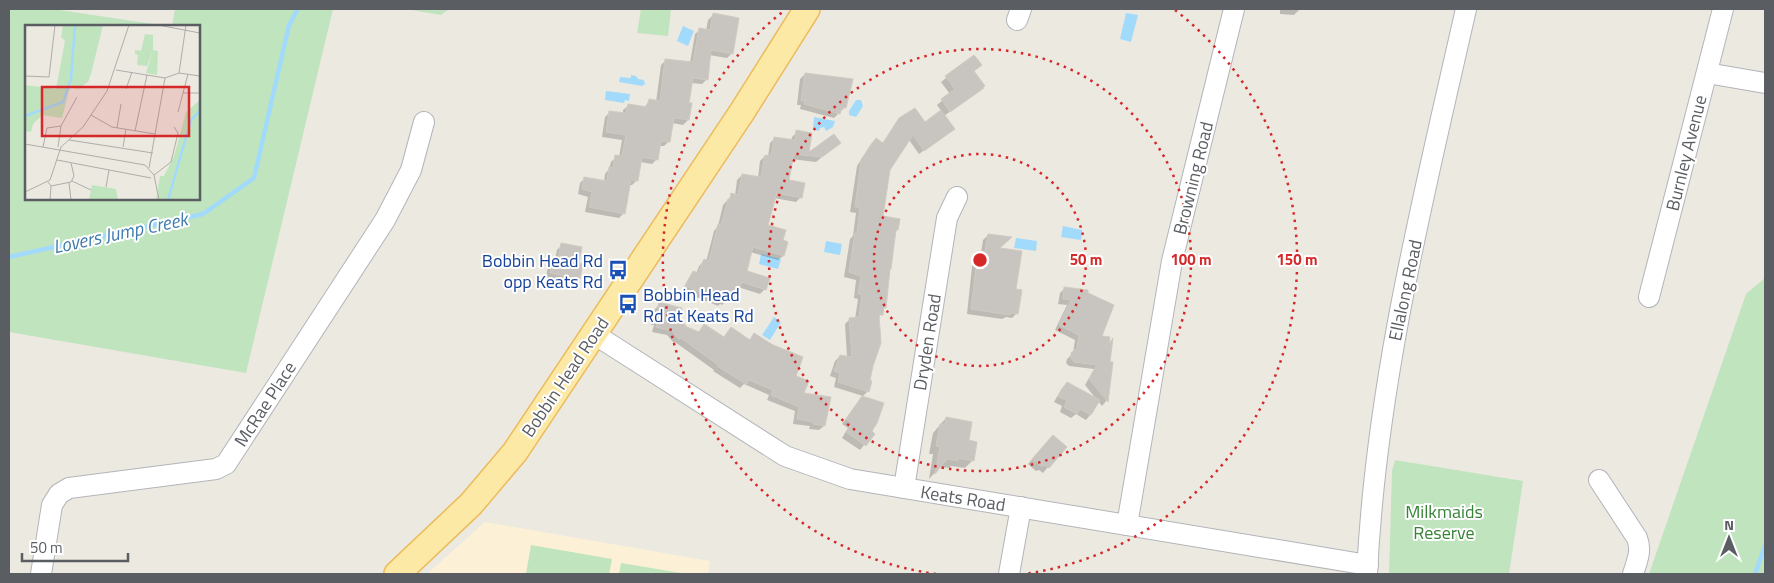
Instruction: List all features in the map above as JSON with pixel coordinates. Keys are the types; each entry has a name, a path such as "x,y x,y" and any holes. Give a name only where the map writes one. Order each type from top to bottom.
{"main road":[{"name":"Bobbin Head Road","path":"397,574 471,504 515,452 747,104 807,9"}],"street":[{"name":"Browning Road","path":"1127,525 1172,261 1234,9"},
{"name":"Ellalong Road","path":"1368,570 1374,470 1393,349 1427,183 1466,9"},
{"name":"Burnley Avenue","path":"1649,297 1723,9"},
{"path":"1707,72 1765,83"},
{"name":"McRae Place","path":"40,574 52,505 59,494 69,488 216,469 226,464 385,220 411,170 424,122"},
{"name":"Dryden Road","path":"904,488 947,218 957,197"},
{"name":"Keats Road","path":"594,334 785,456 850,479 1127,525 1368,570"},
{"path":"1599,480 1637,538 1640,546 1640,555 1633,574"},
{"path":"1009,574 1021,507"}],"shaded area":[{"path":"485,522 710,561 708,574 427,574"}],"green space":[{"path":"9,9 53,9 159,25 25,25 25,200 200,200 200,25 172,25 175,9 333,9 246,373 9,332"},
{"path":"406,9 449,9 441,15"},
{"path":"641,9 671,9 668,36 637,33"},
{"path":"1765,278 1765,574 1649,574 1746,294"},
{"name":"Milkmaids Reserve","path":"1395,460 1523,481 1509,574 1389,574 1392,471"},
{"path":"531,545 612,559 609,574 526,574"},
{"path":"621,563 687,574 619,574"}],"water":[{"path":"1126,13 1138,15 1131,42 1120,39"},
{"path":"683,26 694,31 688,46 677,41"},
{"path":"631,75 644,80 645,84 642,86 619,82 620,77 631,78"},
{"path":"606,91 630,94 629,101 625,100 624,103 605,100"},
{"path":"856,100 861,100 863,106 856,117 849,115 849,111"},
{"path":"814,117 835,121 833,127 826,131 824,127 820,128 819,131 813,129"},
{"path":"1063,226 1082,230 1081,240 1061,237"},
{"path":"1016,238 1037,241 1036,251 1014,248"},
{"path":"826,241 842,244 840,255 824,252"},
{"path":"761,254 781,259 778,269 759,264"},
{"path":"774,317 781,322 770,340 762,335"}],"building":[{"path":"713,13 739,18 733,54 711,50 708,80 693,78 689,103 692,103 689,120 674,118 670,142 661,141 658,160 642,157 638,181 631,180 625,214 589,207 592,192 582,189 584,177 607,181 609,167 613,168 615,155 622,156 626,135 606,132 609,111 626,113 628,104 647,107 649,99 660,101 665,59 693,62 699,28 710,30"},
{"path":"974,55 982,65 974,71 985,86 950,112 941,99 955,89 945,76"},
{"path":"805,73 853,79 846,108 842,107 840,114 804,104 805,100 801,101"},
{"path":"915,108 925,122 941,110 955,129 924,151 913,135 890,170 883,216 900,219 898,230 896,230 886,308 884,307 883,315 879,315 881,343 873,366 869,392 838,382 840,373 834,371 840,355 852,357 849,318 859,317 862,294 858,294 861,276 849,272 860,208 855,207 861,160 876,138 883,143 899,118"},
{"path":"796,130 812,133 809,152 834,134 841,143 822,157 794,154 789,180 805,183 802,198 777,193 768,225 786,230 783,240 788,242 784,256 753,247 747,271 770,278 766,290 742,282 735,297 730,295 728,301 724,301 685,286 693,271 698,273 704,259 709,261 718,224 721,225 731,193 738,195 742,174 761,177 765,155 771,156 774,137 795,140"},
{"path":"988,234 1012,237 1000,248 1022,251 1016,289 1022,290 1018,314 1012,313 1009,315 971,309 978,251 985,252"},
{"path":"561,243 582,247 579,263 583,264 580,279 550,273 553,259 558,259"},
{"path":"1064,287 1088,290 1088,293 1114,305 1102,336 1110,337 1109,344 1113,338 1110,362 1113,362 1108,402 1089,379 1097,365 1074,362 1071,358 1071,353 1077,348 1079,335 1059,325 1071,300 1063,299"},
{"path":"659,302 682,308 679,318 687,327 699,332 704,324 724,337 731,327 750,340 754,333 773,345 803,357 796,376 809,381 804,393 831,397 825,426 797,419 799,407 771,395 773,390 749,380 746,384 717,366 681,338 679,339 672,331 656,327 658,321 655,320"},
{"path":"1067,382 1100,400 1091,415 1080,409 1077,414 1064,407 1067,401 1058,396"},
{"path":"862,396 884,403 872,431 875,434 866,446 846,432 852,423 846,419"},
{"path":"946,417 972,422 969,440 977,442 974,461 958,458 958,461 947,459 935,474 940,447 936,446 940,424 945,424"},
{"path":"1053,435 1067,447 1049,468 1045,465 1041,466 1032,459"}],"waterway":[{"name":"Lovers Jump Creek","path":"9,257 203,214 254,178 289,25 298,9"},
{"path":"1755,574 1765,546"}],"place":[{"name":"Bobbin Head Rd opp Keats Rd","path":"618,270"},
{"name":"Bobbin Head Rd at Keats Rd","path":"628,304"}]}
